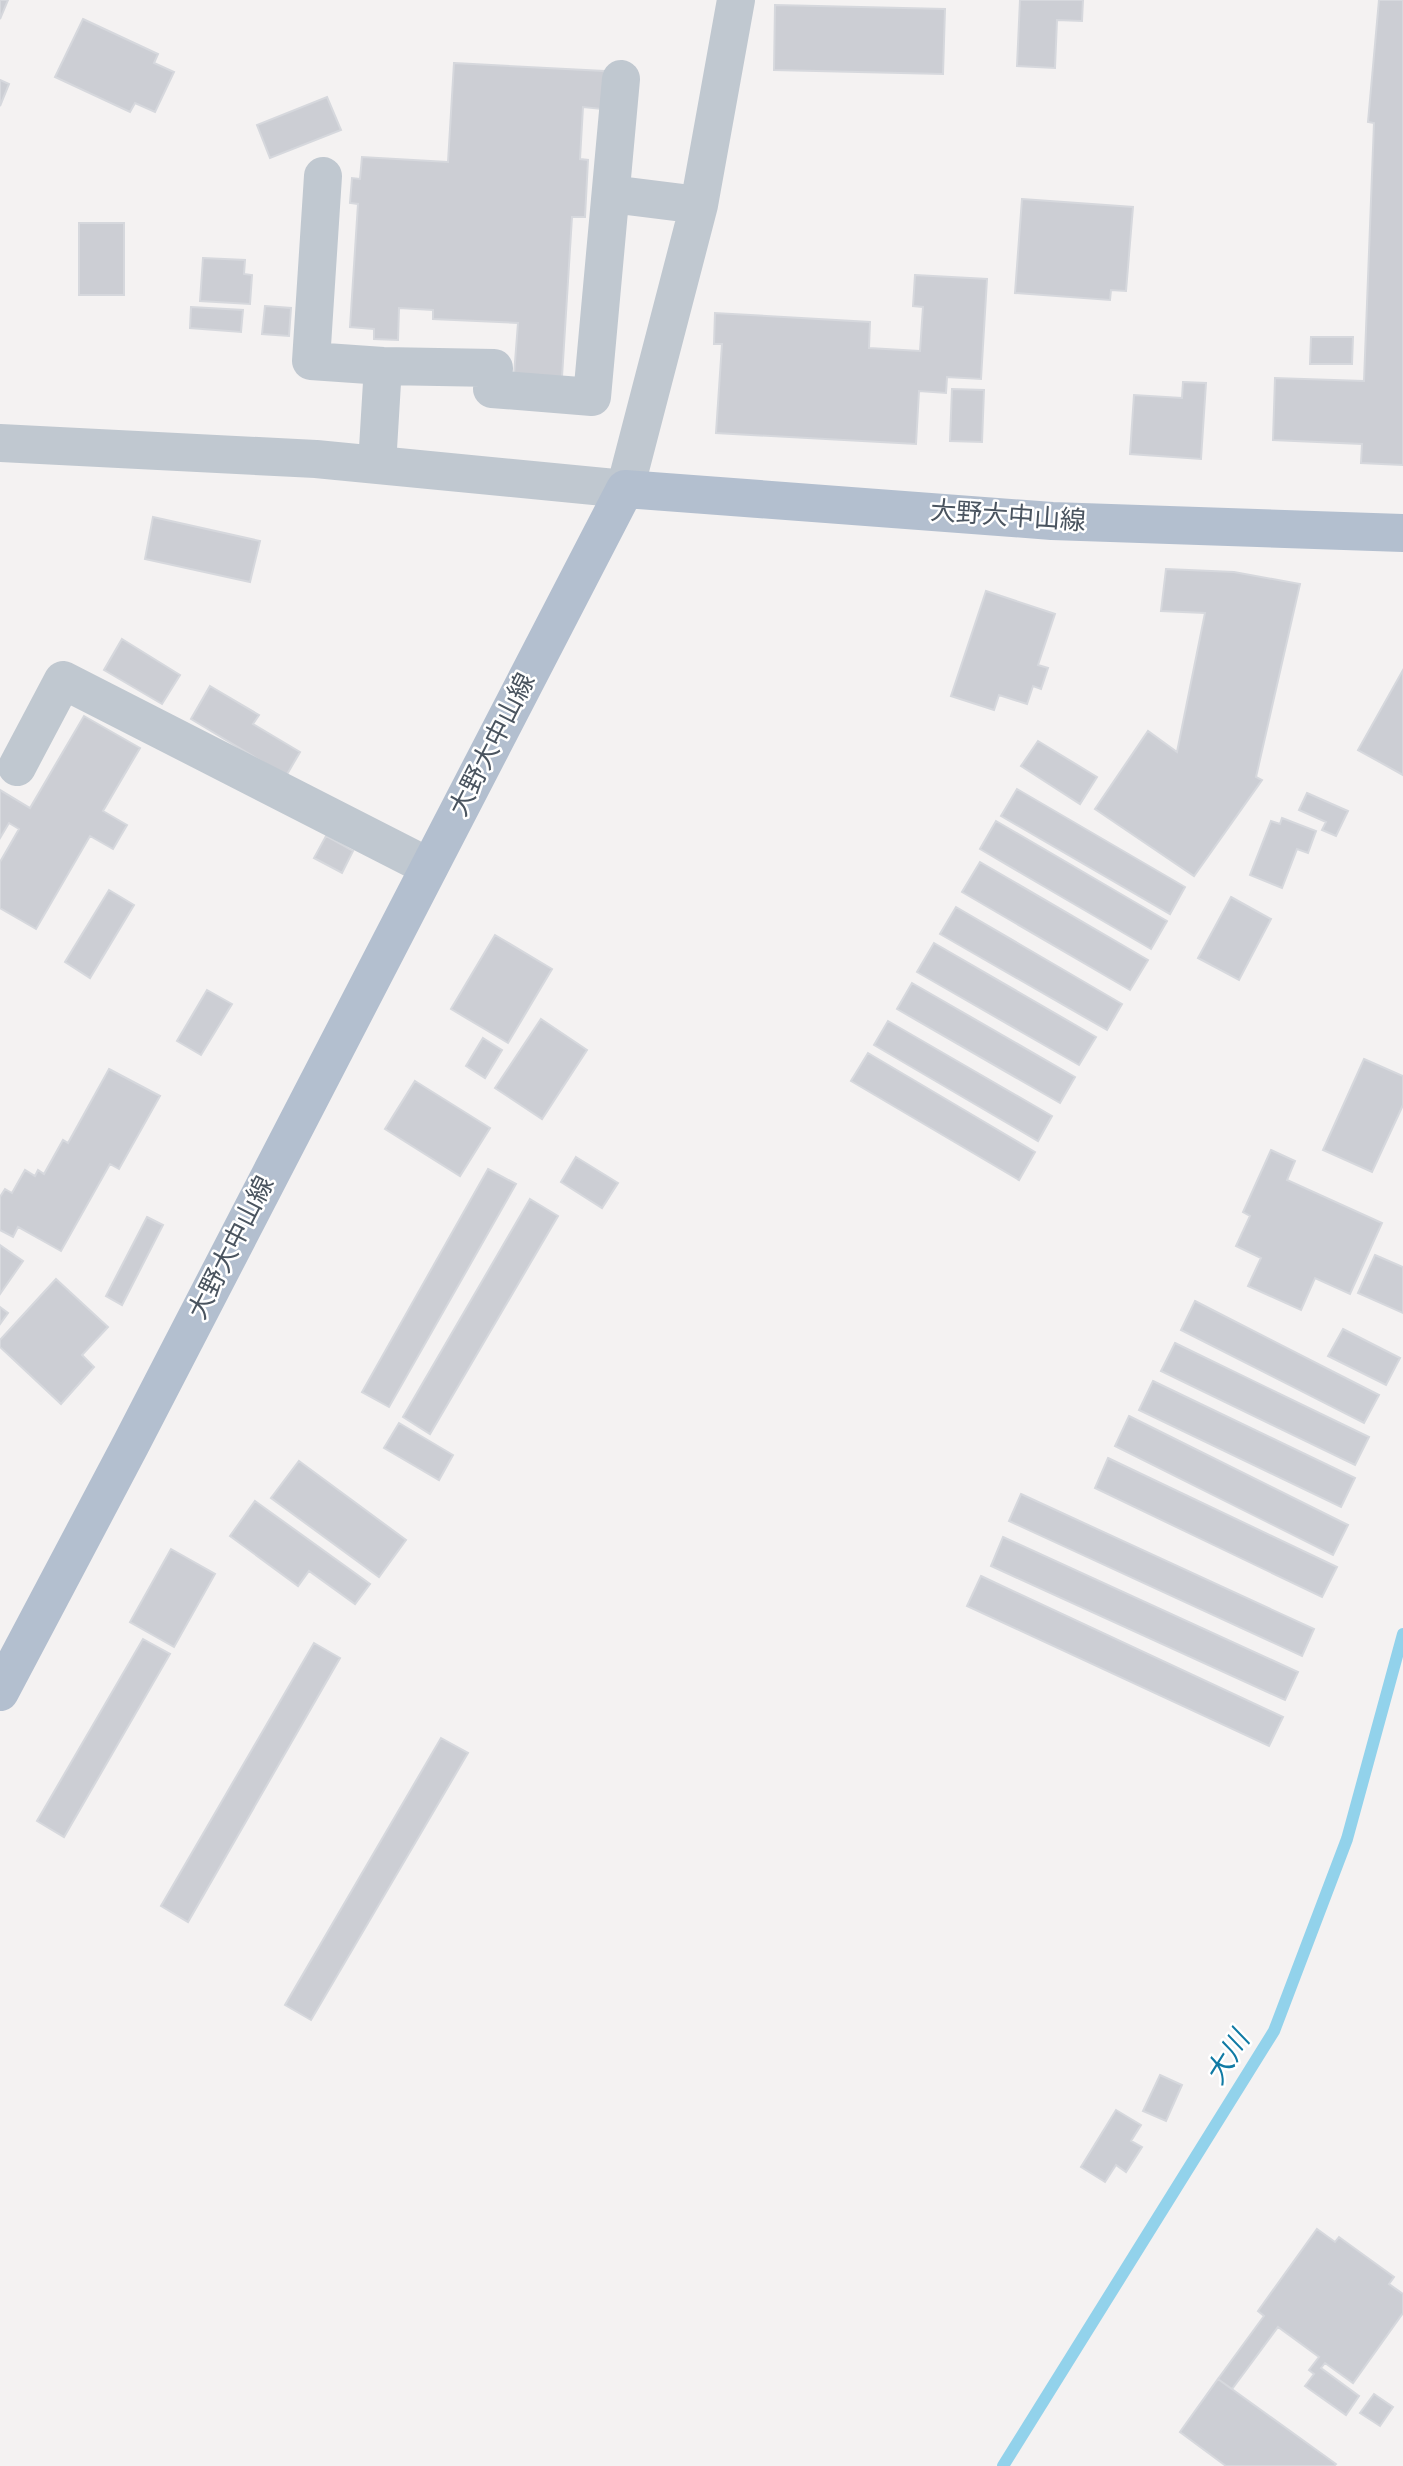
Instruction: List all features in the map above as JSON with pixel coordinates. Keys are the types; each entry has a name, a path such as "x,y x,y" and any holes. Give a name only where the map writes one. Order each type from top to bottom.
{"main road":[{"name":"大野大中山線","path":"0,1692 625,489 1052,521 1403,533"}],"street":[{"path":"0,443 316,459 625,489 699,205 736,0"},
{"path":"323,176 311,361 383,366 494,368 492,389 592,397 621,79"},
{"path":"611,194 699,205"},
{"path":"377,465 383,366"},
{"path":"17,768 63,680 429,867"}],"building":[{"path":"0,0 8,0 0,19"},
{"path":"1020,0 1083,0 1082,21 1057,20 1055,68 1017,66"},
{"path":"1379,0 1403,0 1403,465 1361,463 1362,444 1273,440 1275,378 1364,381 1374,123 1368,122"},
{"path":"775,5 945,9 943,74 774,70"},
{"path":"83,19 158,54 154,63 174,72 155,112 135,103 130,112 55,77"},
{"path":"454,63 604,71 602,109 583,107 580,159 588,160 585,217 572,217 562,377 514,375 518,323 433,319 433,310 399,308 398,340 374,339 374,329 350,327 358,204 350,203 352,178 360,179 362,157 448,162"},
{"path":"0,80 9,84 0,106"},
{"path":"327,97 341,130 270,158 257,125"},
{"path":"1022,199 1133,207 1126,291 1111,290 1110,300 1015,293"},
{"path":"79,223 124,223 124,295 79,295"},
{"path":"203,258 245,260 244,274 252,275 250,304 200,301"},
{"path":"915,275 987,279 981,379 947,377 946,393 919,391 916,444 716,433 722,344 714,344 715,313 870,322 869,348 920,351 923,307 913,306"},
{"path":"265,306 291,308 289,336 262,334"},
{"path":"191,307 243,310 241,332 190,328"},
{"path":"1311,337 1353,337 1352,364 1310,364"},
{"path":"1183,382 1206,383 1201,459 1130,454 1134,395 1182,398"},
{"path":"952,389 984,390 982,442 950,441"},
{"path":"153,517 260,541 250,582 145,559"},
{"path":"1166,569 1234,572 1300,584 1256,777 1262,780 1194,876 1095,809 1148,731 1177,752 1205,613 1161,611"},
{"path":"986,591 1055,614 1038,665 1048,668 1041,689 1033,686 1027,704 999,695 994,710 951,696"},
{"path":"122,639 180,675 162,704 104,670"},
{"path":"1403,670 1403,775 1358,750"},
{"path":"210,686 259,715 253,724 300,752 286,776 191,719"},
{"path":"84,716 140,748 103,811 127,825 113,849 90,836 36,929 0,908 0,862 19,829 9,823 0,838 0,790 30,808"},
{"path":"1038,741 1097,777 1080,804 1021,766"},
{"path":"1017,789 1185,887 1170,914 1001,816"},
{"path":"1307,793 1348,811 1336,836 1322,830 1326,822 1299,810"},
{"path":"1282,818 1316,831 1308,853 1297,849 1282,888 1250,875 1271,821 1280,824"},
{"path":"996,821 1167,921 1151,949 980,849"},
{"path":"326,836 353,851 342,873 314,858"},
{"path":"980,862 1148,960 1130,990 962,892"},
{"path":"109,890 134,905 90,978 65,962"},
{"path":"1231,897 1271,919 1239,980 1198,958"},
{"path":"956,907 1122,1004 1107,1030 940,934"},
{"path":"495,935 552,969 508,1043 451,1009"},
{"path":"934,943 1096,1037 1079,1065 917,972"},
{"path":"912,983 1075,1077 1060,1103 897,1009"},
{"path":"207,990 232,1004 201,1055 177,1041"},
{"path":"541,1019 587,1050 542,1119 495,1088"},
{"path":"888,1021 1052,1116 1038,1141 874,1045"},
{"path":"483,1038 502,1050 485,1078 466,1066"},
{"path":"868,1053 1035,1152 1019,1180 851,1081"},
{"path":"1364,1059 1403,1076 1403,1105 1372,1172 1323,1150"},
{"path":"109,1069 160,1096 119,1169 110,1164 61,1251 18,1227 13,1237 0,1230 0,1197 5,1189 12,1193 25,1170 35,1176 38,1170 44,1174 63,1140 68,1143"},
{"path":"415,1081 490,1128 460,1176 385,1129"},
{"path":"1271,1150 1295,1161 1287,1180 1382,1223 1350,1294 1315,1278 1301,1310 1248,1286 1261,1258 1236,1246 1250,1216 1243,1212"},
{"path":"576,1157 618,1183 602,1208 561,1182"},
{"path":"488,1169 516,1184 389,1407 362,1392"},
{"path":"530,1199 558,1216 430,1434 403,1417"},
{"path":"147,1217 163,1225 122,1305 106,1296"},
{"path":"0,1245 23,1261 0,1294"},
{"path":"1375,1255 1403,1267 1403,1313 1358,1293"},
{"path":"56,1279 108,1327 82,1355 94,1367 61,1404 0,1347 0,1340"},
{"path":"1195,1301 1379,1395 1364,1423 1181,1330"},
{"path":"0,1307 8,1313 0,1324"},
{"path":"1343,1329 1400,1358 1386,1385 1328,1356"},
{"path":"1175,1343 1369,1437 1355,1465 1161,1371"},
{"path":"1153,1381 1355,1478 1341,1507 1139,1410"},
{"path":"1129,1416 1348,1525 1333,1555 1115,1446"},
{"path":"399,1423 453,1455 439,1480 384,1448"},
{"path":"1108,1458 1337,1567 1322,1597 1095,1488"},
{"path":"299,1461 406,1540 379,1577 271,1498"},
{"path":"1021,1494 1314,1629 1302,1656 1009,1521"},
{"path":"255,1501 370,1584 355,1604 309,1571 298,1586 230,1536"},
{"path":"1003,1537 1298,1672 1285,1700 991,1566"},
{"path":"171,1549 215,1574 174,1647 130,1622"},
{"path":"981,1576 1283,1717 1269,1746 967,1606"},
{"path":"143,1639 170,1654 64,1837 37,1821"},
{"path":"314,1643 340,1658 188,1922 161,1906"},
{"path":"441,1738 468,1753 311,2020 285,2005"},
{"path":"1160,2075 1182,2085 1166,2121 1143,2111"},
{"path":"1116,2110 1141,2125 1131,2141 1142,2147 1126,2172 1116,2165 1105,2182 1081,2167"},
{"path":"1317,2229 1335,2242 1339,2237 1394,2277 1389,2284 1403,2294 1403,2313 1353,2383 1325,2363 1321,2368 1359,2396 1346,2415 1305,2386 1314,2374 1309,2370 1319,2357 1278,2327 1232,2389 1218,2379 1264,2316 1258,2311"},
{"path":"1218,2379 1336,2464 1226,2466 1180,2432"},
{"path":"1374,2394 1393,2407 1380,2426 1360,2413"}],"waterway":[{"name":"大川","path":"1003,2466 1274,2031 1347,1839 1403,1634"}]}
